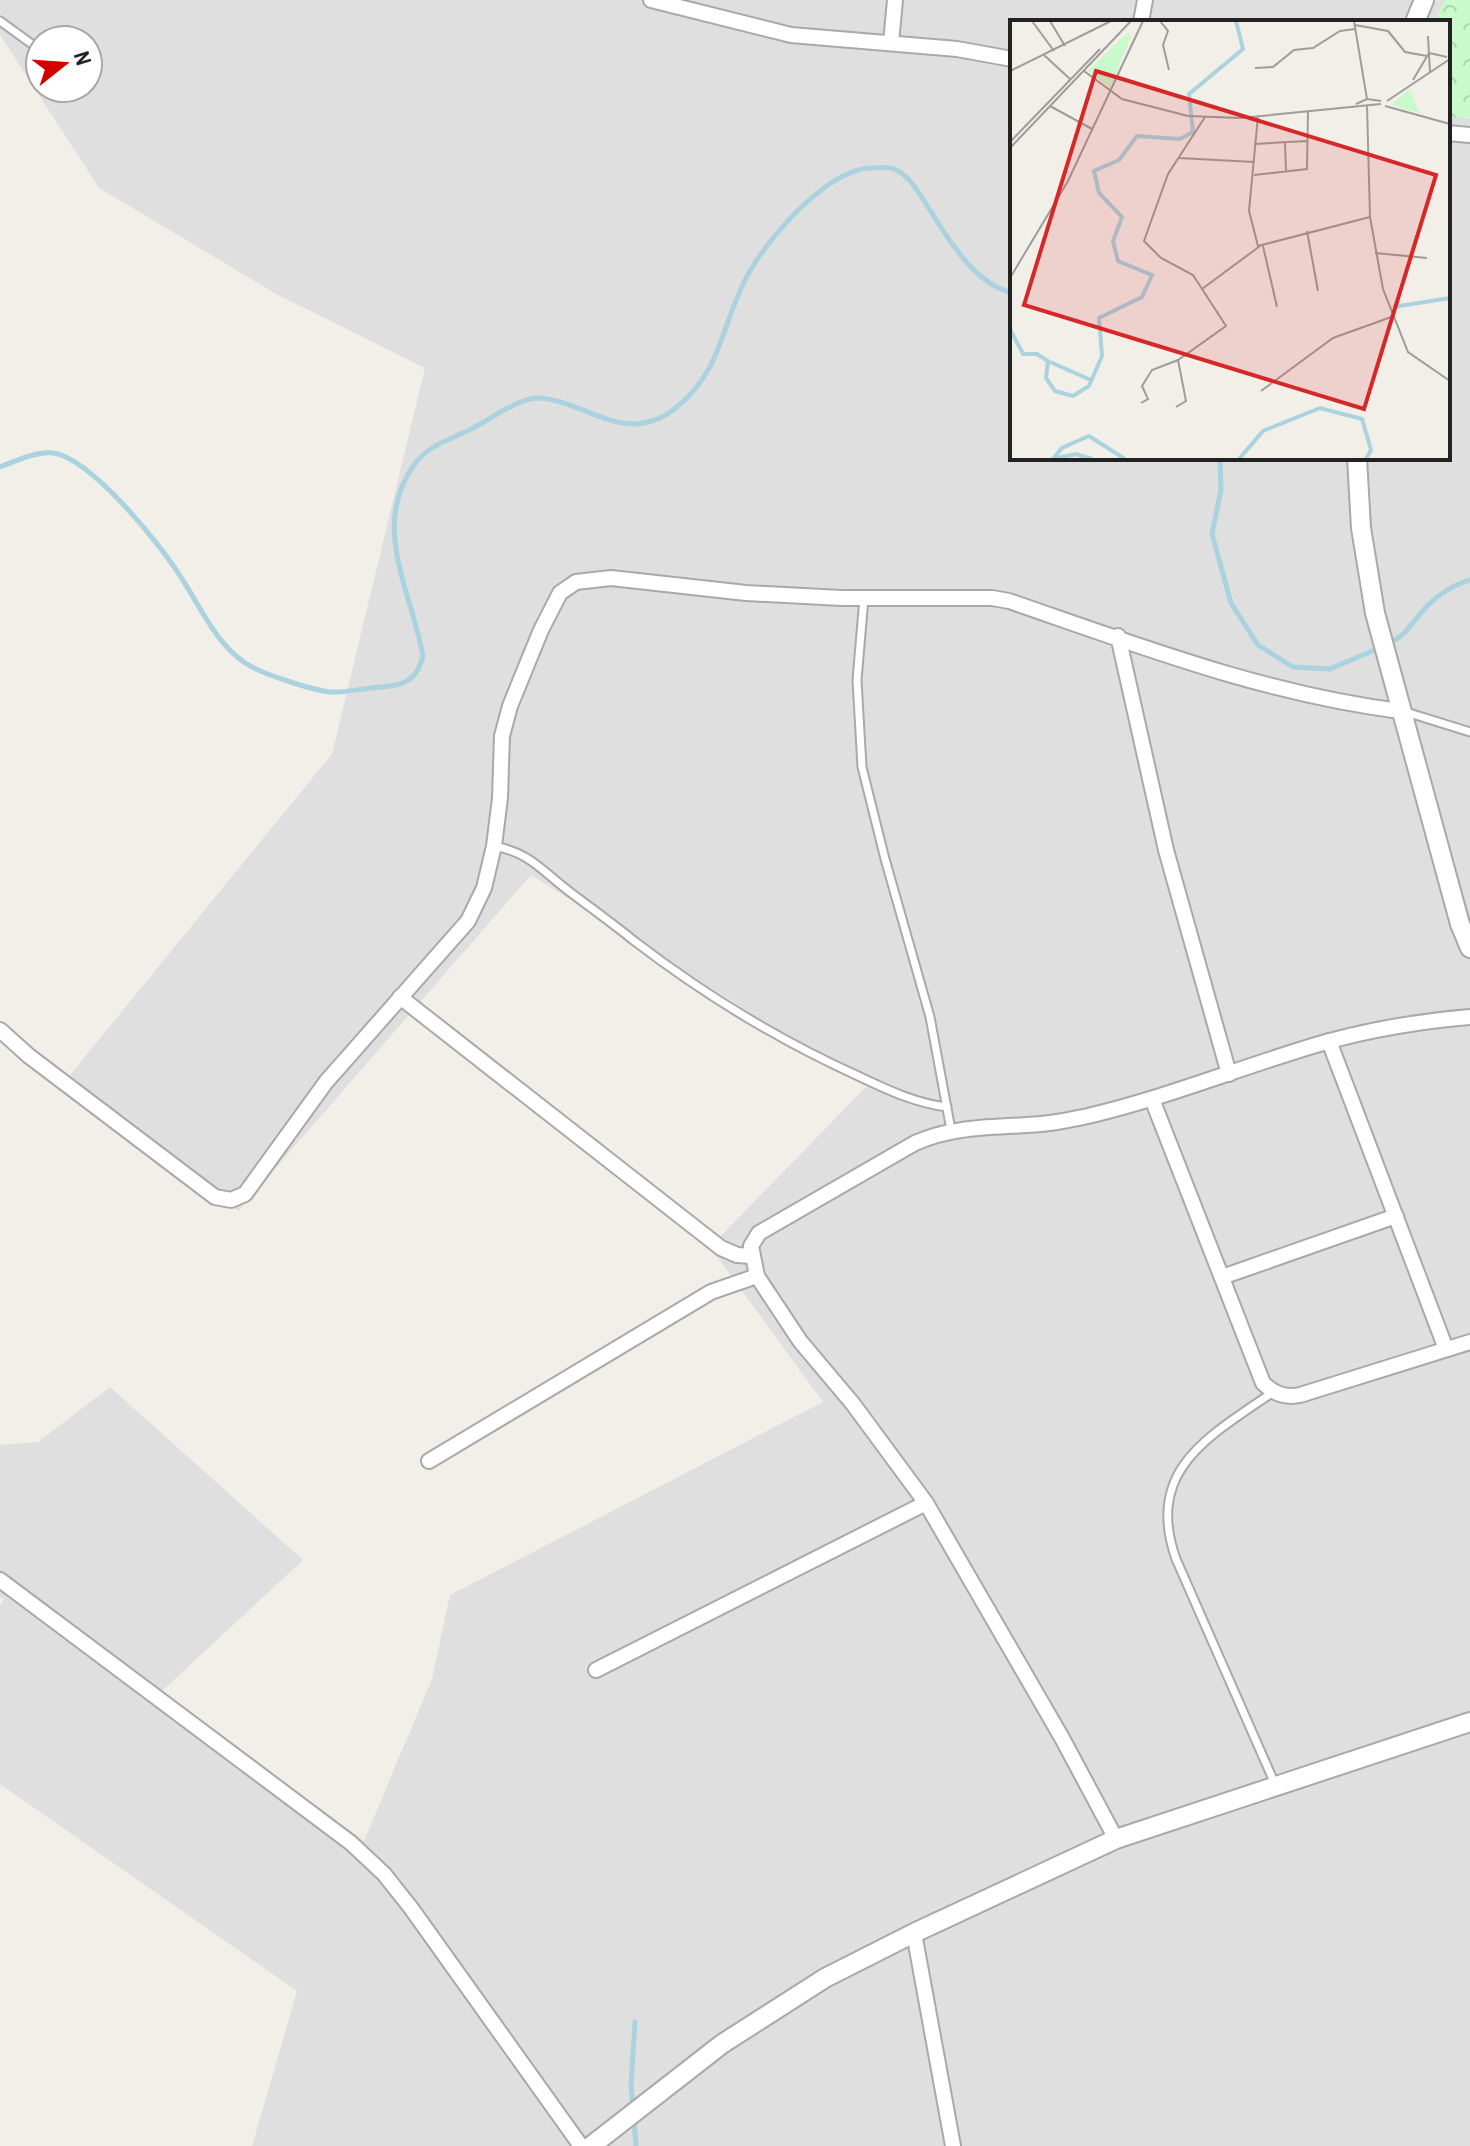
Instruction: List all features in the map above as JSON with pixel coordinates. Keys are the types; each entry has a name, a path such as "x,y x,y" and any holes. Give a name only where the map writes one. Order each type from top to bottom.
{"street":[{"path":"651,0 791,35 957,49 1010,59"},
{"path":"891,43 895,0"},
{"path":"1141,20 1145,0"},
{"path":"1416,20 1424,0"},
{"path":"1450,133 1470,135"},
{"path":"1357,460 1361,528 1375,613 1460,924 1470,948"},
{"path":"0,1030 29,1056 215,1197 231,1200 245,1194 326,1082 468,921 484,888 494,846 500,798 502,736 510,706 541,630 560,593 576,582 611,578 746,593 864,598 992,598 1118,636 1197,666 1305,696 1400,711"},
{"path":"1118,636 1166,850 1229,1074"},
{"path":"400,997 721,1248 737,1255 752,1256"},
{"path":"1116,1839 1062,1738 926,1503 853,1404 800,1341 757,1276 751,1246 759,1233 915,1143 951,1130 1043,1124 1152,1099 1329,1041 1470,1017"},
{"path":"1329,1041 1446,1349"},
{"path":"1152,1099 1263,1383 1273,1392 1286,1396 1300,1395 1470,1342"},
{"path":"1222,1277 1396,1216"},
{"path":"429,1461 711,1292 757,1276"},
{"path":"596,1670 926,1503"},
{"path":"0,1580 351,1843 384,1874 581,2146"},
{"path":"591,2146 722,2044 825,1978 914,1933 1116,1839 1470,1722"},
{"path":"914,1933 953,2146"}],"lane":[{"path":"0,21 24,38"},
{"path":"864,598 857,680 862,767 930,1017 951,1130"},
{"path":"1400,711 1470,732"},
{"path":"494,846 538,863 568,891 671,968 752,1021 837,1066 921,1104 947,1107"},
{"path":"1273,1392 1195,1450 1172,1483 1167,1519 1176,1559 1276,1786"}],"shaded area":[{"path":"0,0 1470,0 1470,2146 252,2146 297,1991 0,1784 0,1606 4,1599 0,1596 0,1445 38,1442 110,1387 303,1560 162,1691 364,1841 432,1679 450,1595 823,1402 710,1247 867,1086 531,875 238,1211 70,1075 332,754 425,368 276,294 99,188 45,104 104,104 104,24 24,24 24,72 0,35"}],"green space":[{"path":"1444,0 1470,0 1470,119 1450,117 1450,20 1436,20"}],"waterway":[{"path":"0,467 33,455 53,453 69,458 86,470 105,486 159,546 221,640 242,661 254,668 330,692 391,686 411,679 423,656 398,560 395,536 395,512 401,488 419,458 513,405 531,399 558,401 624,423 659,419 691,394 702,379 718,349 744,282 765,248 797,212 834,182 852,172 870,168 889,168 900,172 913,184 962,257 985,279 1010,292"},
{"path":"1220,460 1221,490 1212,534 1231,603 1258,645 1293,667 1330,669 1379,648"},
{"path":"1388,644 1404,634 1437,597 1470,580"},
{"path":"633,2109 631,2086 635,2022"},
{"path":"634,2119 636,2146"}]}
